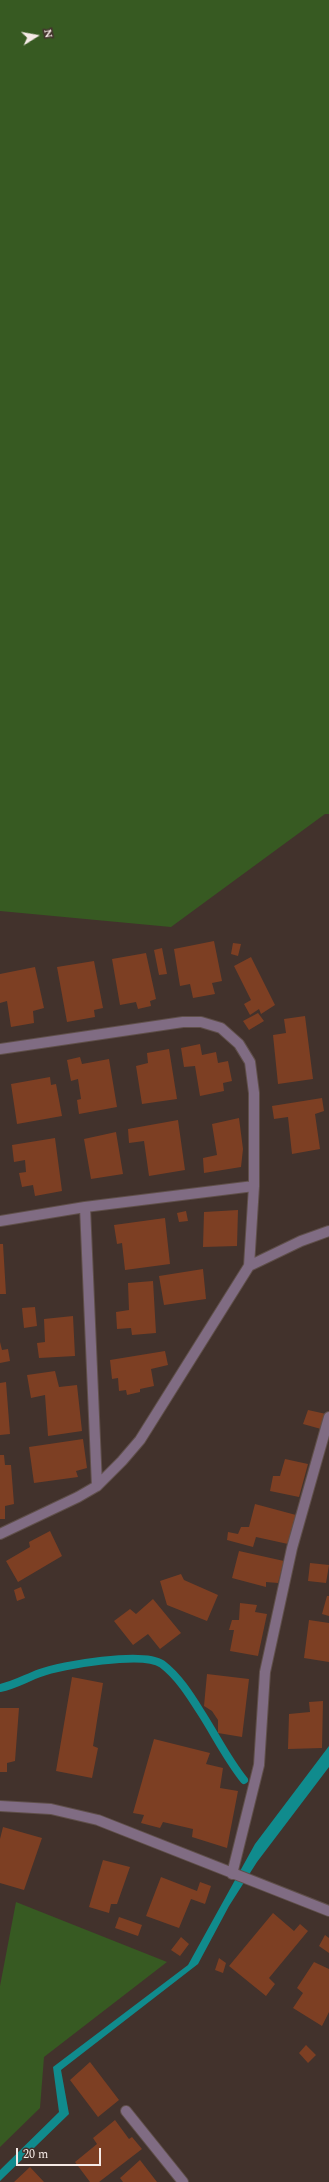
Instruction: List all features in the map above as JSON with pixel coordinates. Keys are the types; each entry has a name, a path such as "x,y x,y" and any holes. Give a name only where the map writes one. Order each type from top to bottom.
{"street":[{"path":"0,1049 183,1022 201,1022 221,1028 239,1044 250,1062 254,1093 254,1186 249,1266 140,1440 97,1486 78,1497 0,1534"},
{"path":"0,1221 85,1207 254,1186"},
{"path":"85,1207 97,1486"},
{"path":"249,1266 301,1241 329,1231"},
{"path":"232,1874 259,1765 267,1664 292,1548 329,1417"},
{"path":"0,1806 51,1809 98,1820 329,1911"},
{"path":"126,2111 183,2182"}],"green space":[{"path":"0,0 329,0 329,814 325,814 171,927 0,911"},
{"path":"16,1902 167,1962 44,2057 40,2108 0,2147 0,1986"}],"water":[{"path":"329,1746 329,1767 257,1862 229,1906 198,1964 61,2070 69,2114 0,2181 0,2170 59,2112 53,2067 188,1965 255,1844"}],"building":[{"path":"214,941 222,981 212,983 215,994 193,998 190,984 180,986 174,949"},
{"path":"233,943 241,944 238,956 231,954"},
{"path":"162,948 167,974 159,975 154,950"},
{"path":"146,953 156,999 150,1001 151,1006 138,1009 136,1002 120,1005 112,959"},
{"path":"251,957 275,1005 261,1014 259,1009 250,1015 244,1004 251,1000 234,966"},
{"path":"94,961 103,1008 94,1010 95,1017 67,1022 57,967"},
{"path":"35,967 44,1008 33,1011 34,1023 11,1027 7,1001 0,1003 0,974"},
{"path":"258,1013 264,1021 249,1030 243,1021"},
{"path":"305,1016 313,1079 278,1084 273,1035 286,1033 284,1019"},
{"path":"200,1044 202,1055 216,1052 218,1063 228,1061 232,1081 223,1083 224,1091 200,1096 195,1066 184,1067 181,1048"},
{"path":"169,1049 177,1099 142,1104 136,1066 148,1063 147,1053"},
{"path":"80,1057 82,1064 109,1059 117,1107 79,1114 77,1100 81,1099 78,1079 71,1081 67,1060"},
{"path":"50,1077 51,1085 56,1084 62,1116 17,1124 11,1084"},
{"path":"322,1098 324,1111 315,1114 320,1149 292,1154 288,1117 274,1119 272,1106"},
{"path":"239,1118 243,1149 241,1167 204,1173 203,1158 217,1155 212,1124"},
{"path":"178,1120 185,1170 149,1176 144,1141 129,1143 128,1129"},
{"path":"116,1132 123,1174 91,1179 84,1139"},
{"path":"55,1138 62,1191 35,1196 33,1185 22,1187 19,1173 26,1172 25,1160 14,1162 12,1145"},
{"path":"238,1210 237,1246 203,1247 204,1212"},
{"path":"186,1211 188,1221 179,1222 177,1213"},
{"path":"165,1218 170,1264 125,1270 122,1243 117,1244 114,1225"},
{"path":"0,1244 3,1244 6,1294 0,1294"},
{"path":"203,1269 206,1299 164,1305 159,1276"},
{"path":"153,1281 156,1333 132,1335 131,1328 117,1329 116,1312 129,1310 128,1283"},
{"path":"35,1307 37,1326 24,1328 22,1308"},
{"path":"73,1316 75,1356 39,1358 37,1343 45,1342 44,1319"},
{"path":"0,1342 2,1350 8,1349 10,1361 0,1363"},
{"path":"165,1351 168,1365 151,1369 154,1386 140,1389 140,1392 127,1395 126,1390 119,1391 118,1378 112,1379 110,1360"},
{"path":"55,1371 59,1387 77,1385 82,1431 48,1436 45,1395 31,1398 27,1375"},
{"path":"6,1382 10,1434 0,1435 0,1383"},
{"path":"308,1410 326,1414 321,1429 303,1424"},
{"path":"83,1439 87,1468 76,1471 78,1477 34,1483 29,1447"},
{"path":"0,1455 4,1455 5,1465 11,1465 14,1504 5,1506 5,1519 0,1519"},
{"path":"285,1459 308,1464 299,1497 270,1491 273,1476 280,1476"},
{"path":"255,1504 296,1515 288,1544 256,1537 253,1547 227,1540 228,1532 238,1534 241,1527 249,1527"},
{"path":"50,1531 62,1556 18,1582 6,1561 30,1547 29,1542"},
{"path":"239,1551 284,1561 278,1583 266,1582 266,1587 232,1578"},
{"path":"310,1563 329,1565 326,1583 308,1581"},
{"path":"181,1574 184,1580 218,1595 207,1621 167,1605 160,1581"},
{"path":"21,1587 25,1598 17,1601 14,1590"},
{"path":"327,1596 329,1596 329,1616 322,1614"},
{"path":"153,1599 181,1633 160,1649 148,1634 133,1645 114,1621 130,1609 136,1614"},
{"path":"240,1603 257,1605 255,1612 267,1614 258,1656 230,1651 234,1630 229,1630 232,1620 239,1620"},
{"path":"309,1620 329,1623 329,1662 304,1658"},
{"path":"207,1674 249,1679 242,1737 218,1733 218,1720 212,1711 204,1706"},
{"path":"72,1677 103,1683 93,1746 98,1748 92,1778 56,1771"},
{"path":"323,1701 322,1748 288,1749 289,1714 310,1712 309,1702"},
{"path":"0,1708 19,1708 15,1761 7,1763 7,1772 0,1772"},
{"path":"154,1739 210,1753 206,1764 223,1768 220,1788 238,1791 227,1848 192,1837 193,1829 163,1822 160,1828 141,1823 144,1815 133,1813"},
{"path":"3,1827 42,1838 24,1890 0,1883 0,1839"},
{"path":"103,1860 130,1867 117,1904 111,1904 109,1913 89,1907"},
{"path":"161,1877 197,1891 200,1882 211,1886 205,1904 191,1899 179,1928 146,1916"},
{"path":"273,1913 294,1931 300,1924 308,1931 269,1978 275,1984 266,1996 229,1966"},
{"path":"119,1917 142,1925 138,1936 115,1928"},
{"path":"325,1935 329,1938 329,1953 319,1946"},
{"path":"181,1937 189,1944 180,1956 171,1950"},
{"path":"219,1958 226,1963 223,1973 215,1970"},
{"path":"314,1962 329,1969 329,2012 322,2026 293,2008 303,1993 297,1988"},
{"path":"306,2045 316,2055 308,2063 299,2053"},
{"path":"90,2062 119,2100 98,2117 70,2080"},
{"path":"115,2120 129,2139 132,2137 142,2149 99,2182 90,2182 75,2162 97,2144 93,2138"},
{"path":"140,2160 157,2182 123,2182 120,2178"},
{"path":"30,2167 44,2182 14,2182"}],"waterway":[{"path":"0,1688 40,1673 65,1666 121,1659 152,1660 162,1664 168,1669 183,1686 206,1720 232,1764 244,1780"}]}
